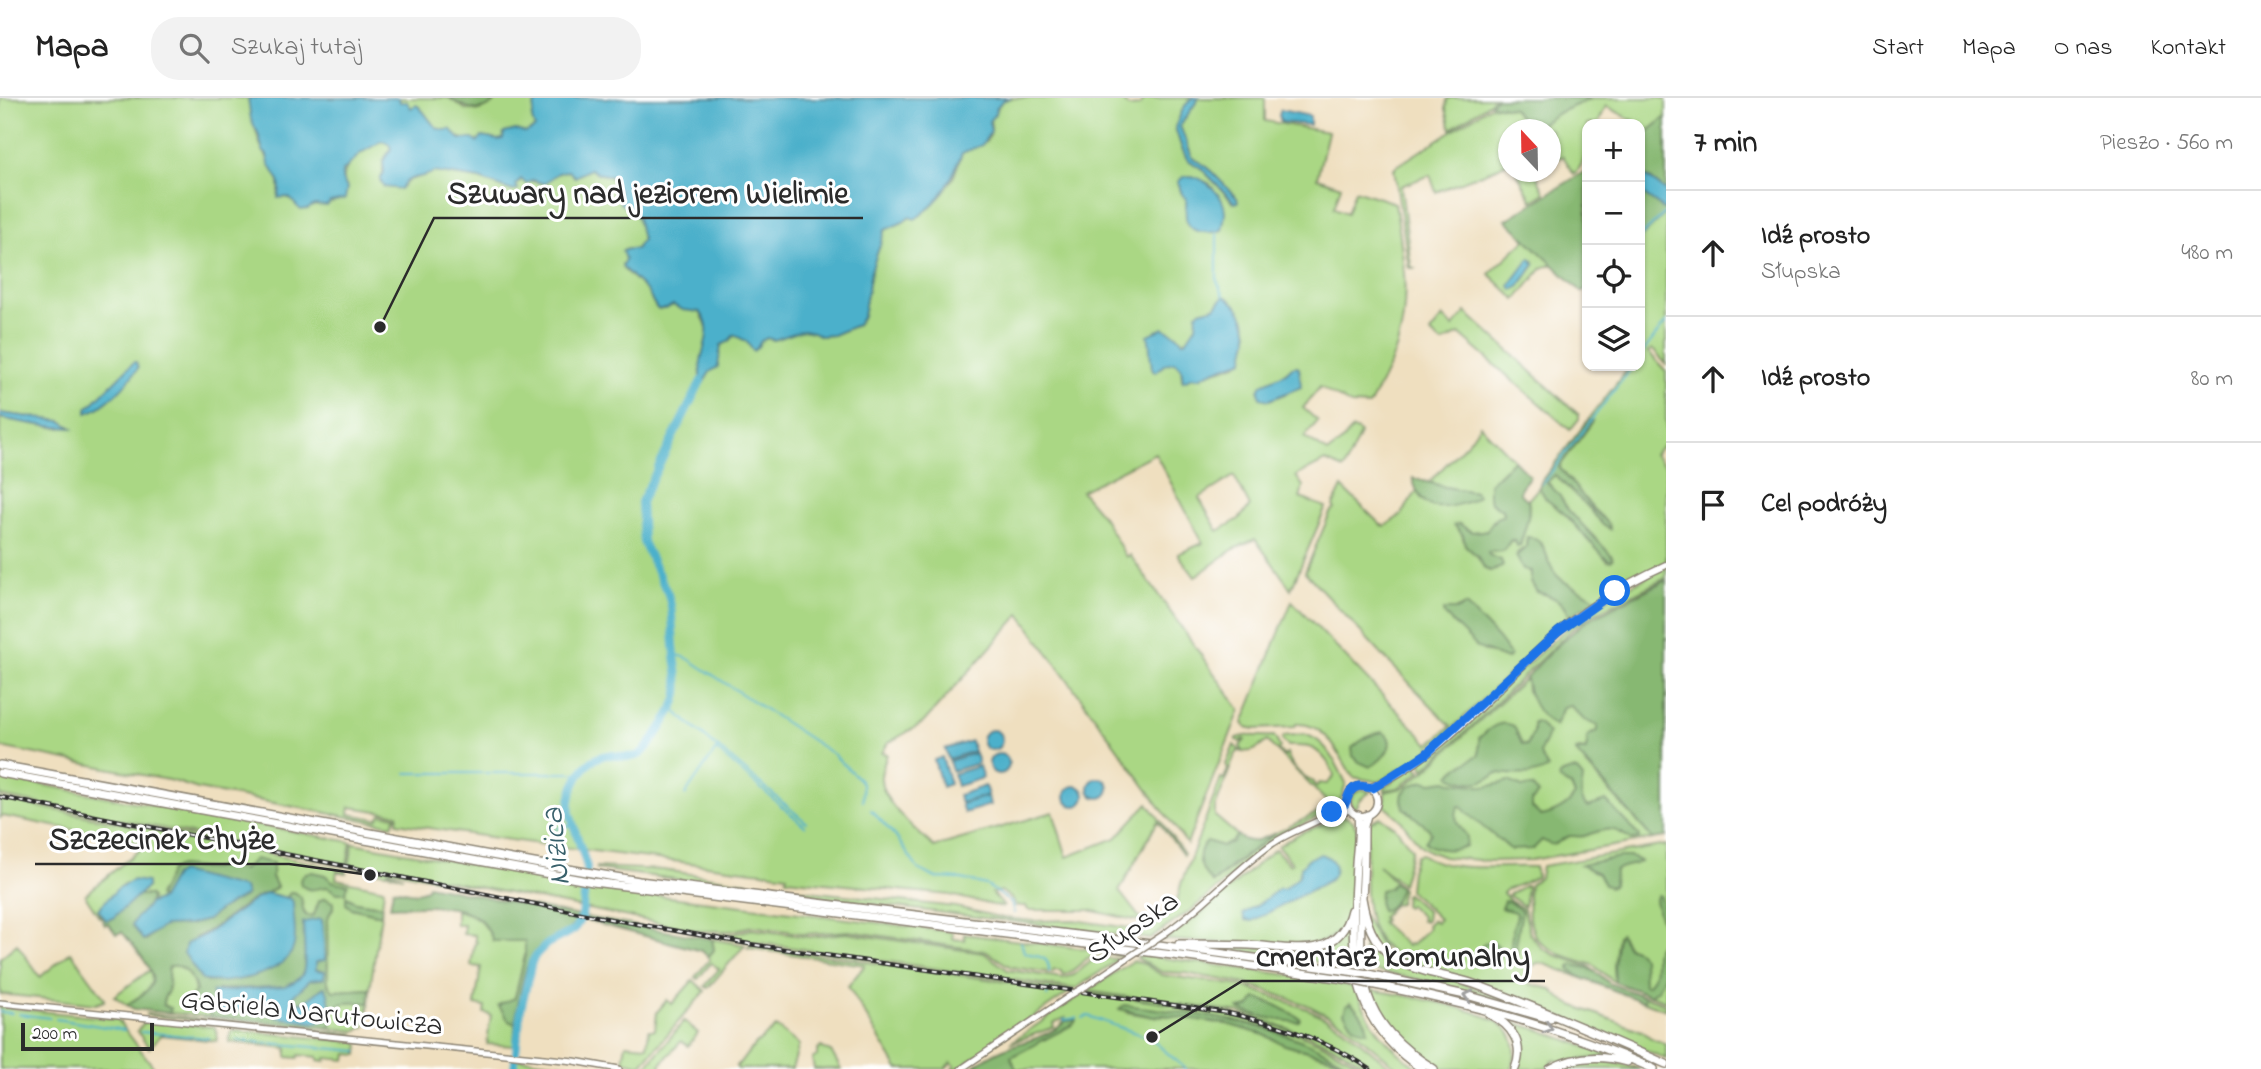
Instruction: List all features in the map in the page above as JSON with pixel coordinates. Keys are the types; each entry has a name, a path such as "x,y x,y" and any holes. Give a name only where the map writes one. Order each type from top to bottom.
{"highway":[{"path":"0,765 593,878 1351,980 1459,1003 1569,1035 1652,1069"},
{"path":"0,773 579,875"},
{"path":"1362,815 1355,892 1354,957 1357,980 1371,1018 1383,1036 1422,1069"},
{"path":"1362,815 1364,825 1360,960 1368,997 1392,1037 1434,1069"},
{"path":"593,878 1159,945 1349,971 1470,996 1580,1028"},
{"path":"1159,945 1252,945 1296,950 1316,948 1331,941 1342,930 1350,915 1355,892"},
{"path":"1362,898 1370,929 1380,946 1392,957 1412,967 1472,984 1666,1064"},
{"path":"1459,1003 1496,1018 1510,1028 1519,1048 1515,1069"},
{"path":"1550,1069 1573,1060 1594,1057 1620,1060 1652,1069"}],"main road":[{"path":"1373,791 1438,744 1546,642 1576,618 1615,591 1666,565"},
{"path":"1365,786 1373,791 1376,806 1362,815 1350,810 1347,802 1354,788 1365,786"},
{"name":"Słupska","path":"1324,817 1347,802"},
{"name":"Słupska","path":"961,1069 1164,934 1273,844 1324,817 1350,810"},
{"name":"Gabriela Narutowicza","path":"0,1003 520,1055 618,1069"}],"green space":[{"path":"0,98 248,98 259,141 279,182 278,196 291,198 296,205 325,204 343,195 347,188 344,180 348,166 360,154 382,141 389,143 391,149 383,161 383,176 400,189 412,179 434,172 479,179 513,191 517,190 516,185 521,179 545,184 562,172 569,171 575,177 590,169 615,181 620,203 635,215 639,222 642,241 636,249 624,249 623,269 647,291 659,310 673,305 700,312 708,329 730,339 736,335 751,340 774,340 803,330 821,336 833,335 857,325 863,316 871,271 885,230 903,222 940,197 954,176 962,153 987,140 991,129 990,118 1002,101 1011,98 1121,98 1128,107 1140,106 1145,98 1192,98 1184,107 1175,127 1181,146 1187,159 1202,169 1233,202 1237,198 1207,167 1192,157 1180,126 1199,98 1265,98 1265,121 1328,132 1317,178 1341,186 1334,208 1347,213 1355,190 1395,203 1402,255 1405,290 1402,325 1392,359 1369,406 1351,405 1320,387 1303,408 1318,421 1304,437 1328,452 1353,429 1360,434 1344,469 1325,461 1296,476 1303,486 1300,498 1326,507 1291,589 1255,539 1232,550 1195,577 1178,554 1203,543 1155,453 1081,491 1104,518 1126,557 1130,555 1240,710 1187,844 1020,614 923,723 888,743 882,753 887,754 881,776 886,796 900,815 934,847 1053,812 1067,857 1116,838 1148,803 1184,854 1158,821 1119,891 1143,922 1089,910 1028,910 1026,906 1016,906 1012,899 1001,891 992,893 1004,906 1001,907 950,895 786,879 787,875 446,831 397,823 398,814 350,807 349,814 377,819 381,814 396,816 392,825 198,789 173,781 0,747 0,418 58,428 71,427 61,421 0,413","holes":["1191,176 1209,183 1220,198 1225,212 1222,230 1198,231 1187,223 1186,199 1178,182","1226,297 1243,316 1248,333 1244,358 1237,364 1200,378 1182,380 1181,367 1175,362 1182,341 1188,339 1197,326 1197,313 1215,307","1297,366 1301,379 1288,393 1269,400 1280,379","1234,476 1250,506 1239,519 1218,531 1199,498"]},
{"path":"399,98 449,98 465,109 480,111 495,102 493,98 536,98 532,120 536,128 526,133 516,130 504,133 503,139 498,140 482,137 477,142 441,131 424,114 399,102"},
{"path":"449,98 493,98 495,102 478,110"},
{"path":"1449,98 1497,98 1451,129 1446,109"},
{"path":"1497,98 1593,98 1549,119 1521,119 1513,108 1492,105 1491,102"},
{"path":"1593,98 1666,99 1666,117 1645,134 1645,119 1630,119 1606,106 1600,119 1582,119 1582,163 1574,174 1563,156 1561,157 1561,119 1548,119 1562,110"},
{"path":"1492,105 1513,108 1521,119 1498,119 1498,167 1436,192 1430,175 1401,186 1411,266 1414,268 1409,268 1394,168"},
{"path":"1666,117 1666,191 1648,177 1645,178 1645,134"},
{"path":"1582,173 1582,292 1506,220"},
{"path":"1522,182 1540,182 1545,193 1532,201"},
{"path":"1645,196 1666,208 1666,213 1645,233"},
{"path":"1666,213 1666,364 1652,349 1648,352 1666,371 1666,443 1654,454 1666,467 1666,562 1596,599 1557,576 1542,544 1527,537 1526,547 1517,553 1523,568 1530,571 1537,592 1557,600 1564,606 1569,617 1443,737 1419,757 1379,782 1353,777 1331,742 1316,728 1296,724 1294,727 1246,727 1243,723 1292,601 1429,744 1451,726 1305,572 1330,513 1335,509 1333,506 1342,487 1385,526 1401,515 1417,491 1429,505 1475,492 1429,482 1469,441 1480,425 1514,460 1489,484 1489,498 1504,515 1493,521 1487,530 1482,531 1472,532 1459,524 1465,545 1477,556 1485,569 1496,570 1499,559 1491,558 1488,552 1503,551 1511,540 1521,544 1529,512 1528,500 1539,487 1608,561 1612,556 1569,511 1547,482 1554,474 1610,529 1609,524 1593,509 1559,467 1593,421 1588,420 1626,371 1645,371 1645,233","holes":["1466,605 1503,657 1485,652 1447,610 1449,612"]},
{"path":"1526,239 1553,264 1542,268 1516,300 1489,274","holes":["1534,261 1535,265 1522,283 1510,285 1527,263"]},
{"path":"1466,312 1579,415 1570,430 1459,334 1442,343 1430,333 1443,317 1453,327"},
{"path":"1588,420 1593,421 1559,467 1593,509 1609,524 1610,529 1555,475 1547,482 1569,511 1612,556 1611,561 1603,556 1566,515 1546,499 1539,487"},
{"path":"1514,460 1530,476 1521,487 1520,494 1528,500 1528,518 1520,545 1517,546 1515,540 1511,540 1503,551 1488,552 1501,560 1503,565 1492,571 1485,569 1477,556 1465,545 1463,535 1454,525 1459,524 1472,532 1487,530 1496,518 1504,515 1489,498 1489,484"},
{"path":"1413,478 1475,492 1478,496 1456,505 1431,506 1419,494"},
{"path":"1527,537 1541,544 1553,570 1562,580 1596,599 1569,617 1564,606 1557,600 1537,592 1531,582 1531,571 1523,569 1516,556 1526,547"},
{"path":"1666,567 1666,578 1591,615 1573,628 1424,769 1421,761 1577,619 1616,593"},
{"path":"1666,580 1666,837 1653,839 1576,752 1586,750 1588,736 1596,732 1598,726 1584,720 1570,705 1563,707 1555,726 1549,722 1535,705 1526,678 1552,650 1587,620"},
{"path":"1466,605 1498,639 1510,655 1507,659 1478,648 1443,613 1444,610 1456,610"},
{"path":"1526,678 1527,691 1555,726 1563,707 1570,705 1579,715 1598,726 1596,732 1590,734 1586,750 1579,749 1585,764 1653,839 1531,860 1490,861 1444,857 1420,845 1399,818 1385,806 1385,792 1402,788 1425,771"},
{"path":"1533,722 1539,723 1548,734 1540,754 1548,768 1530,774 1497,773 1480,782 1463,781 1450,776 1479,754 1479,738 1491,728 1499,724 1514,726 1522,744 1527,745 1533,733"},
{"path":"1383,732 1390,741 1380,760 1370,767 1353,756 1352,748 1355,745 1370,735"},
{"path":"1304,734 1325,747 1346,783 1338,807 1278,836 1194,908 1150,939 596,869 663,870 817,892 956,907 1003,918 1033,921 1074,920 1143,930 1167,916 1176,905 1181,884 1221,778 1224,779 1234,745 1240,751 1234,758 1215,808 1215,816 1237,835 1232,842 1199,860 1213,883 1276,833 1331,806 1267,741 1256,749 1242,751 1240,746 1245,740 1240,742 1236,739 1274,736 1280,747 1278,750 1284,756 1287,753 1301,774 1314,782 1314,785 1327,784 1334,777 1320,753 1309,747 1288,746 1282,740 1284,736"},
{"path":"1415,765 1421,771 1398,788 1385,790 1384,788"},
{"path":"1572,770 1577,771 1583,778 1581,794 1585,804 1588,807 1606,801 1639,839 1632,840 1608,829 1582,836 1569,836 1553,845 1542,840 1533,849 1511,850 1461,806 1458,807 1457,820 1467,836 1466,846 1439,849 1425,842 1431,833 1429,829 1404,808 1402,800 1403,793 1409,786 1424,781 1446,781 1486,787 1509,781 1522,787 1533,787 1538,794 1532,801 1532,808 1541,816 1560,809 1575,795 1571,786 1560,780 1559,776"},
{"path":"0,777 351,842 347,865 0,796"},
{"path":"1363,789 1370,792 1360,800 1355,810 1351,804 1352,796"},
{"path":"0,799 346,870 346,873 337,871 336,879 384,889 382,906 356,902 347,897 351,908 381,915 370,989 332,991 328,982 327,919 334,906 319,901 314,915 307,916 300,898 295,893 291,892 286,898 267,893 277,887 272,877 273,863 239,870 221,867 176,867 159,897 161,899 150,903 151,898 138,895 147,887 125,883 98,909 100,918 85,895 146,844 3,816 0,818"},
{"path":"1344,816 1357,827 1354,884 1348,912 1332,937 1305,947 1164,940 1200,914 1275,849 1290,865 1292,863 1278,846 1302,832"},
{"path":"1380,817 1395,827 1412,849 1402,884 1378,865 1402,889 1399,903 1394,904 1382,917 1384,920 1381,922 1407,946 1412,945 1432,920 1436,922 1439,919 1409,890 1416,855 1421,854 1446,864 1461,866 1535,867 1537,877 1503,893 1510,901 1524,909 1530,934 1542,948 1588,966 1610,984 1666,1004 1666,1010 1542,963 1529,969 1527,979 1530,984 1551,989 1572,1005 1642,1031 1666,1044 1666,1059 1451,975 1416,965 1389,951 1381,943 1370,921 1366,894 1366,827"},
{"path":"1276,833 1213,883 1205,874 1200,863 1200,852 1207,841 1222,846 1232,842 1237,835 1252,841"},
{"path":"353,843 621,891 953,932 952,939 965,940 964,934 1127,954 1096,954 1063,975 1061,971 1054,970 1053,973 1011,967 985,951 849,931 807,934 753,926 731,931 699,931 388,869 403,876 349,866"},
{"path":"1666,845 1666,1001 1613,981 1593,965 1562,955 1544,945 1535,936 1529,919 1528,895 1530,884 1540,878 1542,866"},
{"path":"1631,857 1640,861 1615,871 1614,885 1610,887 1604,885 1598,873 1580,865"},
{"path":"255,859 273,863 272,877 277,887 195,938 207,982 248,978 291,952 294,944 293,902 286,898 294,892 301,897 307,916 314,915 319,901 325,898 334,903 327,919 328,985 333,991 370,989 369,1003 339,1005 332,1012 330,1028 211,1017 207,1008 193,1003 192,996 196,991 193,981 183,969 174,966 169,967 169,987 163,1002 163,1005 171,1009 169,1013 134,1009 127,1005 148,989 152,983 150,971 122,932 116,934 108,923 105,925 99,912 110,920 138,895 149,895 151,898 148,905 132,925 143,940 146,940 158,928 164,926 188,925 207,920 246,895 174,876 161,899 158,896 171,870 180,866 243,870","holes":["303,922 316,962 315,970 323,970 322,979 310,980 293,995 293,1000 303,1002 324,987 326,989 329,1011 316,1023 277,1017 271,1009 264,1007 231,1012 216,1011 213,1002 217,990 285,986 300,978 305,962"]},
{"path":"305,873 325,875 335,882 348,884 346,893 337,893 327,887 307,889 301,885 300,880"},
{"path":"1393,883 1400,887 1397,895 1391,905 1381,911 1380,890 1389,888"},
{"path":"428,885 579,916 572,927 542,946 532,957 522,985 515,1024 509,1021 498,1005 515,998 525,956 525,941 493,941 481,920 459,909 436,906 390,907 393,889 415,893 427,889"},
{"path":"1527,886 1524,906 1508,895"},
{"path":"1407,894 1427,912 1426,921 1421,921 1422,917 1409,905 1404,905"},
{"path":"1658,895 1666,918 1666,973 1657,990 1650,995 1615,982 1614,966 1620,934 1628,947 1639,952 1643,958 1644,985 1651,981 1655,952 1663,933 1655,900"},
{"path":"346,897 356,902 382,906 381,915 351,908 346,904"},
{"path":"1504,901 1522,911 1516,945 1518,954 1515,956 1511,955 1510,951 1517,916 1515,912 1501,908"},
{"path":"456,910 480,920 494,941 525,941 525,956 509,1021 515,1024 514,1046 487,1044 491,1015 484,1013 485,1007 475,1005 481,967 471,966 474,945 477,942 475,935 463,934 464,925 456,925"},
{"path":"1363,914 1385,954 1528,1008 1431,982 1364,969 1367,958 1364,957"},
{"path":"1352,916 1351,938 1348,941 1351,946 1352,967 1206,946 1313,951 1326,947"},
{"path":"585,917 712,939 714,950 708,957 702,951 584,920"},
{"path":"752,929 809,937 846,933 984,953 1008,970 1063,978 1074,975 1095,958 1119,959 1075,989 706,935 732,934"},
{"path":"712,939 745,945 708,988 705,986 719,969 711,963 698,979 695,977 710,959 708,957 714,950"},
{"path":"1490,942 1497,945 1500,952 1497,959 1490,962 1483,959 1480,952 1483,945"},
{"path":"17,944 40,977 71,952 104,1001 96,1004 0,994 0,958"},
{"path":"750,945 1071,991 957,1069 952,1069 955,1066 951,1062 945,1069 898,1069 848,986 865,965 748,948"},
{"path":"1141,955 1297,976 1356,987 1366,1012 1380,1033 1397,1052 1418,1069 1399,1069 1345,1024 1307,1005 1247,984 1162,972 1137,958"},
{"path":"1133,961 1162,975 1243,986 1310,1010 1343,1027 1393,1069 1373,1069 1309,1035 1240,1013 1087,991"},
{"path":"175,964 190,976 196,1005 207,1008 211,1017 169,1013 171,1008 163,1006 169,987 169,967"},
{"path":"1573,965 1588,968 1610,984 1645,997 1644,1000 1578,976 1570,970"},
{"path":"150,970 151,982 142,995 127,1005 114,996"},
{"path":"693,980 705,991 641,1065 623,1061 626,1044 647,1046 649,1030 655,1030 657,1012 667,1000 672,1004"},
{"path":"1368,989 1465,1009 1500,1024 1509,1032 1515,1046 1512,1069 1438,1069 1415,1054 1403,1040 1403,1036 1396,1037 1380,1016"},
{"path":"1084,993 1249,1018 1310,1039 1368,1069 973,1069 1058,1028 1065,1018 1053,1023 1054,1027 1010,1043","holes":["1126,1012 1205,1017 1264,1027 1299,1040 1347,1064 1227,1024"]},
{"path":"1256,998 1276,1005 1300,1018 1299,1021 1269,1018 1239,1009 1249,1007"},
{"path":"369,1003 365,1027 355,1031 330,1028 331,1012 338,1005"},
{"path":"1350,1003 1362,1016 1368,1031 1357,1028 1344,1013"},
{"path":"1124,1005 1213,1017 1271,1030 1327,1052 1353,1067 1227,1024 1163,1015 1154,1017 1119,1009"},
{"path":"0,1007 117,1019 155,1069 0,1069"},
{"path":"146,1014 354,1034 353,1036"},
{"path":"146,1020 214,1027 217,1041 161,1035 149,1048 137,1031"},
{"path":"1076,1020 1074,1024 1011,1057 1016,1069 970,1069 995,1053 1052,1032 1065,1021"},
{"path":"1505,1020 1611,1056 1560,1062 1555,1060 1545,1069 1518,1069 1520,1042"},
{"path":"684,1021 698,1033 688,1046 681,1041 660,1065 662,1069 645,1068"},
{"path":"776,1027 799,1045 792,1069 738,1069 736,1067 755,1045"},
{"path":"236,1030 356,1042 359,1045 358,1055 347,1054 346,1060 326,1058 326,1061 318,1060 318,1057 299,1055 298,1058 287,1057 287,1048 229,1042 231,1032"},
{"path":"821,1047 832,1053 841,1069 814,1069 812,1059 817,1056"},
{"path":"517,1058 604,1069 516,1069"},
{"path":"1596,1060 1640,1069 1555,1069 1580,1061"}],"water":[{"path":"248,98 399,98 400,102 407,102 411,108 416,105 420,108 439,129 450,129 460,139 473,139 477,142 482,137 498,140 503,139 504,133 516,130 526,133 535,128 532,120 536,98 1011,98 1002,101 996,108 989,121 991,131 982,145 962,153 939,198 915,219 909,217 885,230 871,271 863,316 857,325 833,335 820,336 803,330 774,340 767,338 753,351 746,341 734,335 721,345 718,367 710,372 704,382 700,379 700,368 707,330 700,312 683,310 673,305 666,309 657,309 647,291 622,267 625,259 622,251 636,249 642,240 637,216 620,203 619,190 611,176 590,169 575,177 565,171 556,174 545,184 533,180 526,184 521,179 516,185 518,189 513,191 479,179 434,172 411,179 400,189 384,187 380,180 384,172 383,161 391,149 389,144 382,141 361,153 343,171 342,179 347,188 345,199 330,202 327,206 314,205 301,210 290,198 278,198 279,181 251,120"},
{"path":"1192,98 1199,98 1180,126 1192,157 1207,167 1238,202 1235,203 1202,169 1187,159 1181,146 1175,127 1184,107"},
{"path":"1281,110 1310,116 1310,125 1281,122"},
{"path":"1191,176 1208,184 1222,200 1225,212 1222,230 1203,232 1193,229 1187,222 1186,199 1178,182 1183,177"},
{"path":"1645,176 1666,191 1664,209 1645,196"},
{"path":"1530,258 1535,264 1519,287 1512,290 1510,285"},
{"path":"1224,296 1239,308 1246,325 1248,338 1244,360 1200,378 1193,377 1183,381 1181,367 1175,362 1153,371 1148,335 1163,328 1186,341 1196,326 1197,313 1215,307"},
{"path":"134,362 138,368 122,388 101,406 87,413 87,409"},
{"path":"1297,366 1301,387 1269,400 1260,398 1259,390 1262,384"},
{"path":"0,413 61,421 72,428 0,418"},
{"path":"992,730 999,733 1002,740 999,747 992,750 985,747 982,740 985,733"},
{"path":"971,741 974,751 948,759 945,749"},
{"path":"975,753 978,763 952,771 949,761"},
{"path":"999,754 1006,757 1009,764 1006,771 999,774 992,771 989,764 992,757"},
{"path":"942,757 950,784 942,787 934,760"},
{"path":"979,766 983,778 957,786 953,774"},
{"path":"1099,778 1106,781 1109,788 1106,795 1099,798 1092,795 1089,788 1092,781"},
{"path":"985,786 988,795 961,803 958,795"},
{"path":"1075,786 1082,789 1085,796 1082,803 1075,806 1068,803 1065,796 1068,789"},
{"path":"988,796 990,805 964,813 961,804"},
{"path":"1321,854 1330,858 1334,864 1330,880 1252,921 1245,920 1243,914 1280,888 1284,889 1299,876 1301,867 1308,859"},
{"path":"180,872 244,888 246,895 207,920 188,925 164,926 143,940 132,925 150,903 161,899 174,876"},
{"path":"133,880 147,882 147,887 113,918 106,920 98,909 117,889"},
{"path":"267,893 291,899 293,902 295,933 292,951 276,967 251,977 224,981 202,980 184,953 186,944 206,934"},
{"path":"320,919 325,960 316,962 316,970 325,971 324,978 310,980 292,997 296,1002 303,1003 324,987 329,1002 327,1019 316,1023 276,1017 271,1009 264,1007 216,1011 212,992 285,986 298,979 303,973 305,962 303,922"}],"waterway":[{"path":"1645,232 1666,212"},
{"path":"1217,232 1217,281 1224,296"},
{"path":"1645,349 1666,322"},
{"path":"1542,484 1629,371"},
{"name":"Nizica","path":"514,1069 521,1009 532,962 547,944 574,930 582,917 587,867 570,814 574,786 584,769 598,757 631,757 643,752 661,729 677,698 671,606 643,542 641,502 701,381"},
{"path":"675,654 687,658 833,754 860,780 863,801"},
{"path":"672,709 806,822"},
{"path":"685,795 718,747"},
{"path":"716,750 805,826"},
{"path":"406,773 581,773"},
{"path":"871,810 897,838 918,869 936,878 962,879 986,885 1011,902 1014,913"},
{"path":"549,850 557,828 573,825"},
{"path":"1021,942 1024,952 1047,962 1049,972"},
{"path":"1047,996 1048,991"},
{"path":"0,1012 12,1013"},
{"path":"19,1014 50,1018"},
{"path":"1083,1018 1088,1016 1150,1038 1186,1069"},
{"path":"1064,1020 1077,1018"},
{"path":"56,1019 124,1030"},
{"path":"141,1032 209,1038"},
{"path":"236,1040 358,1051"}],"railway":[{"path":"0,797 610,919 749,944 1228,1013 1302,1034 1370,1069"}],"place":[{"name":"Szuwary nad jeziorem Wielimie","path":"380,327"},
{"name":"Szczecinek Chyże","path":"370,875"},
{"name":"cmentarz komunalny","path":"1152,1037"}],"route":[{"path":"1332,812 1347,802 1354,788 1373,788 1426,754 1546,642 1583,612 1615,591"}]}
